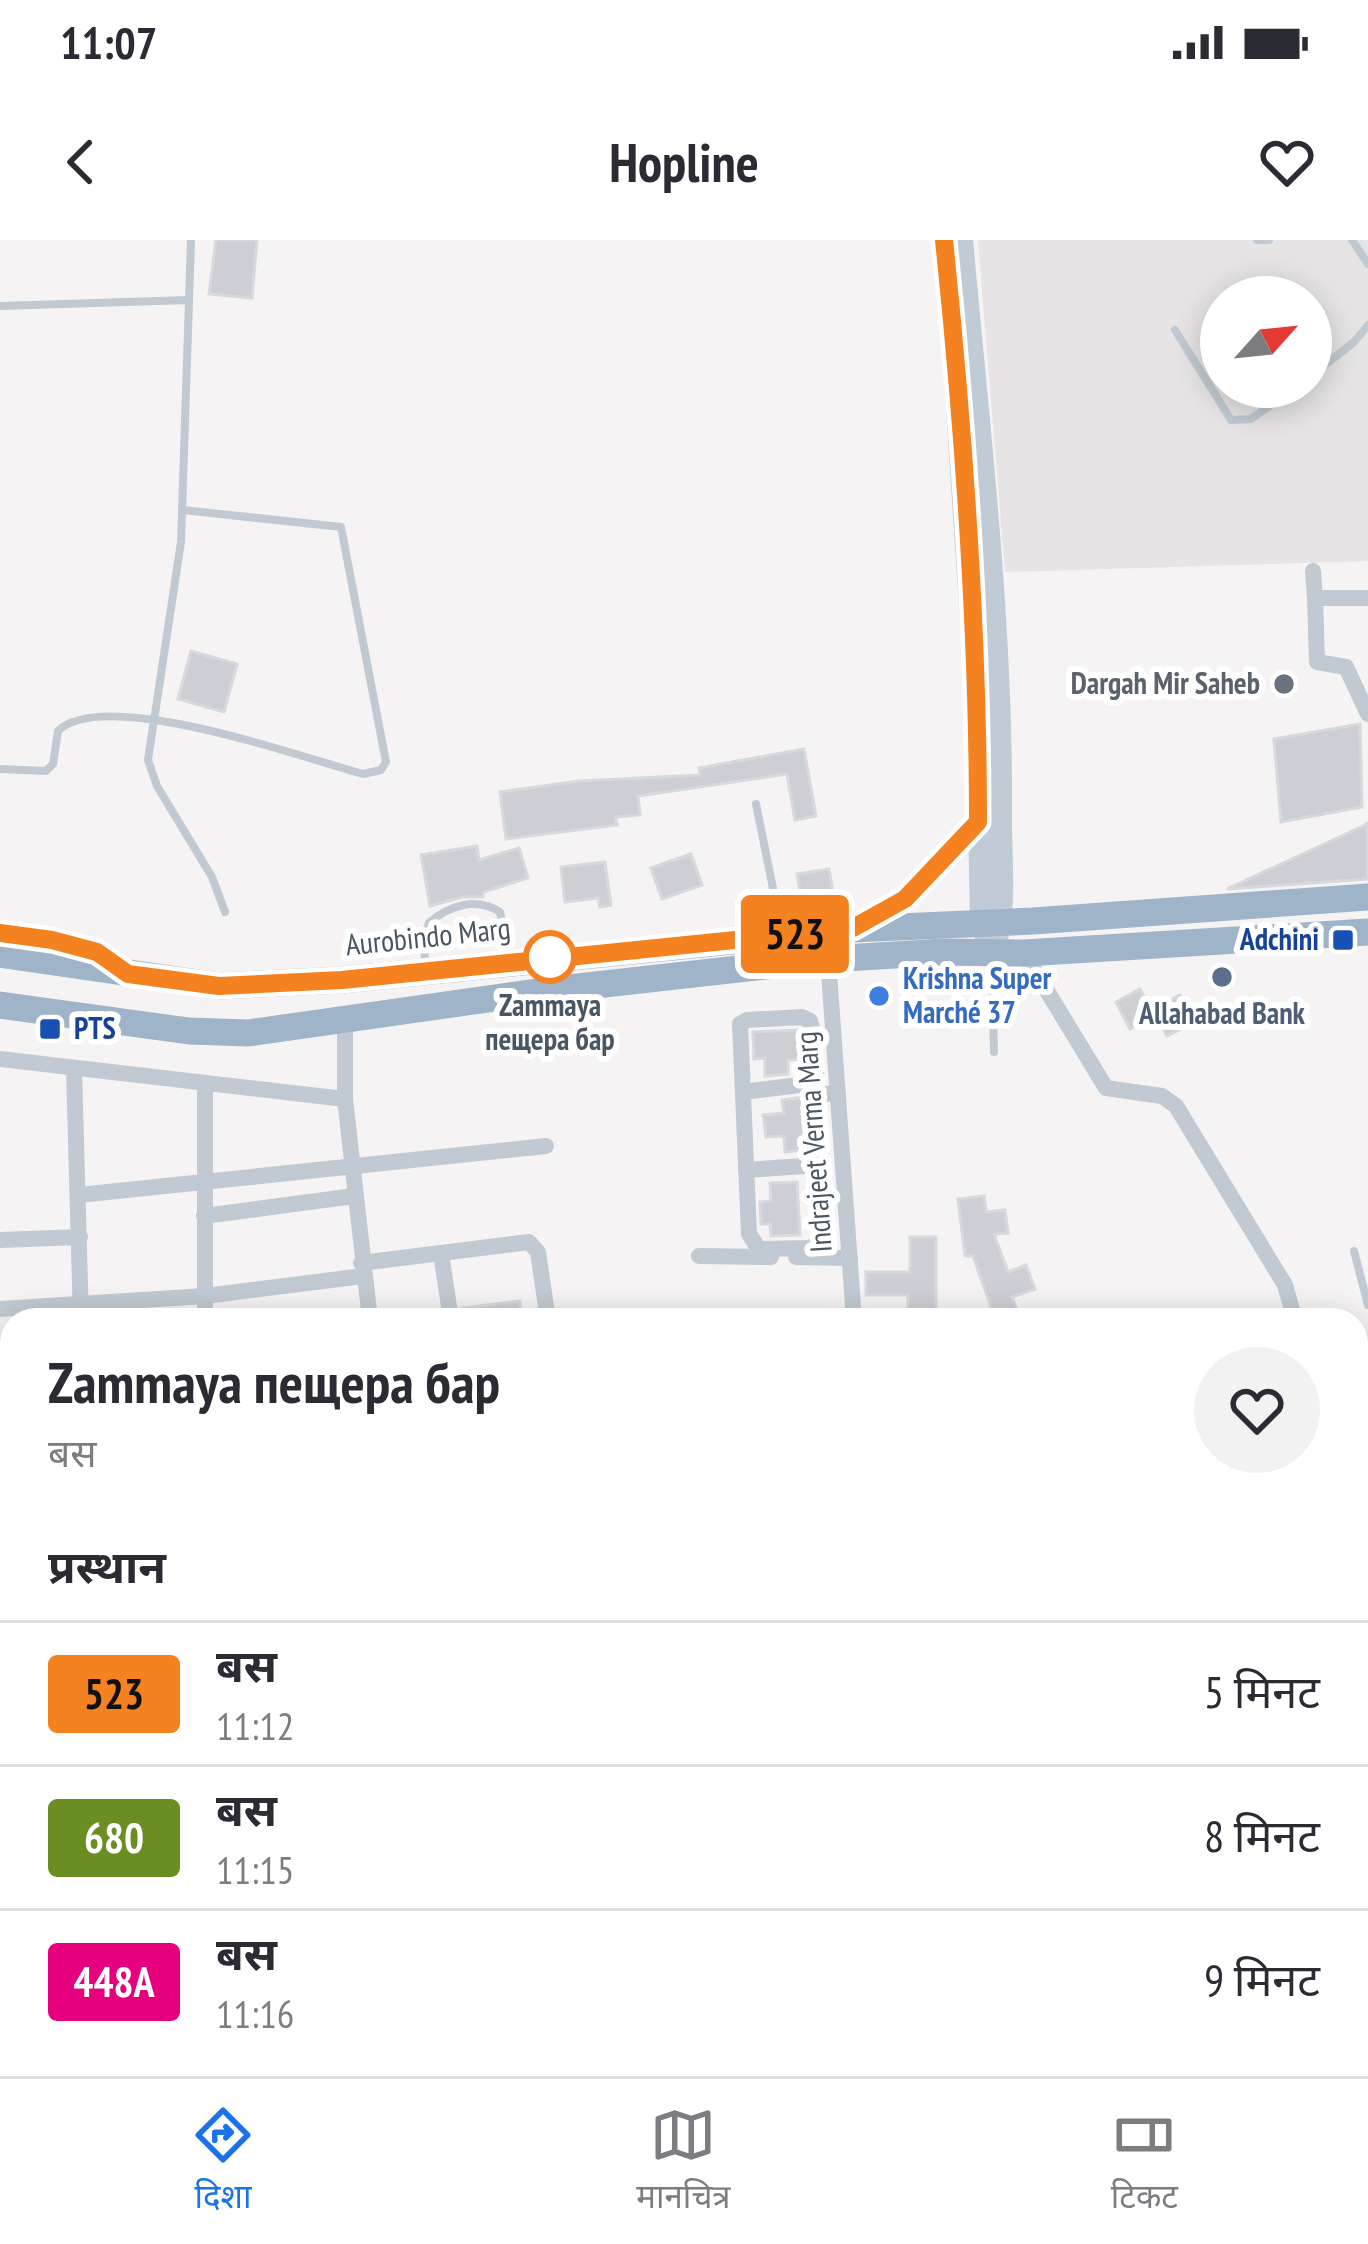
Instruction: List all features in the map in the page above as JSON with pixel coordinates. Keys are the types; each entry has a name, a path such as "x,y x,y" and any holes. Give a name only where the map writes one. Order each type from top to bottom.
{"highway":[{"name":"Aurobindo Marg","path":"0,954 232,986 342,980 853,928 1368,897"},
{"path":"0,1005 228,1033 828,959 1024,953 1368,932"}],"main road":[{"path":"944,240 969,545 978,822 992,922"},
{"path":"961,240 1000,748 992,954"},
{"path":"853,928 905,899 978,822"}],"street":[{"path":"1313,571 1317,662 1348,669 1368,714"},
{"path":"1315,598 1368,598"},
{"path":"0,933 97,952 128,974"},
{"path":"1024,953 1104,1086 1162,1096 1176,1106 1285,1285 1291,1308"},
{"name":"Indrajeet Verma Marg","path":"828,959 853,1308"},
{"path":"802,1017 810,1021 815,1040 820,1237 812,1248 759,1249 752,1244 743,1092 740,1024 802,1017"},
{"path":"345,1022 345,1100 368,1308"},
{"path":"0,1059 345,1100"},
{"path":"74,1069 81,1308"},
{"path":"205,1084 205,1308"},
{"path":"743,1092 816,1089 838,1094"},
{"path":"79,1195 546,1146"},
{"path":"746,1170 818,1165"},
{"path":"204,1216 354,1196"},
{"path":"0,1240 80,1237"},
{"path":"112,1308 529,1242 538,1252 546,1308"},
{"path":"441,1253 449,1308"},
{"path":"699,1256 850,1258"}],"lane":[{"path":"191,240 184,510 172,616 148,750 150,771 212,878 225,912"},
{"path":"1257,240 1269,240"},
{"path":"1352,240 1368,264"},
{"path":"0,306 189,300"},
{"path":"1332,359 1368,325"},
{"path":"1175,330 1200,370"},
{"path":"1224,408 1231,420 1251,419 1266,408"},
{"path":"0,769 46,771 53,764 58,731 80,717 152,716 363,774 381,770 386,762 341,527 184,510"},
{"path":"756,804 783,935"},
{"path":"427,970 423,939 429,923 460,905 488,904 500,912 511,961"},
{"path":"992,954 994,1052"},
{"path":"1354,1251 1368,1304"}],"shaded area":[{"path":"978,240 1368,240 1368,561 1005,572"}],"building":[{"path":"216,240 257,240 252,298 209,294"},
{"path":"191,651 237,664 224,712 178,699"},
{"path":"1360,724 1362,807 1281,822 1274,739"},
{"path":"804,749 816,816 795,820 787,774 638,796 640,815 616,817 617,825 506,839 500,792 579,781 700,775 699,768"},
{"path":"1368,823 1368,879 1227,889 1363,826"},
{"path":"477,846 479,860 519,848 528,878 483,892 483,897 430,906 421,855"},
{"path":"691,854 702,885 662,899 651,868"},
{"path":"605,862 611,905 600,907 598,898 565,902 561,867"},
{"path":"829,869 833,892 801,897 797,874"},
{"path":"1140,989 1154,1016 1130,1029 1116,1002"},
{"path":"1180,995 1194,1022 1167,1036 1153,1009"},
{"path":"799,1030 803,1059 788,1060 788,1074 765,1076 765,1058 754,1059 753,1032"},
{"path":"803,1097 805,1150 785,1152 784,1136 766,1137 763,1115 784,1113 782,1100"},
{"path":"797,1182 800,1235 771,1236 770,1224 761,1224 760,1202 771,1201 770,1183"},
{"path":"984,1196 986,1212 1005,1210 1008,1233 994,1234 1008,1272 1026,1265 1035,1289 1012,1297 1016,1308 991,1308 973,1256 965,1256 958,1199"},
{"path":"910,1237 936,1237 936,1308 908,1308 908,1295 866,1295 866,1272 910,1272"},
{"path":"520,1301 521,1308 462,1308"}],"bus line":[{"name":"523","path":"0,933 97,952 128,974 245,986 853,928 905,899 978,822 969,545 944,240"}],"place":[{"name":"Dargah Mir Saheb","path":"1284,684"},
{"name":"Adchini","path":"1343,940"},
{"name":"Zammaya пещера бар","path":"550,957"},
{"name":"Allahabad Bank","path":"1222,977"},
{"name":"Krishna Super Marché 37","path":"879,996"},
{"name":"PTS","path":"50,1029"}]}
